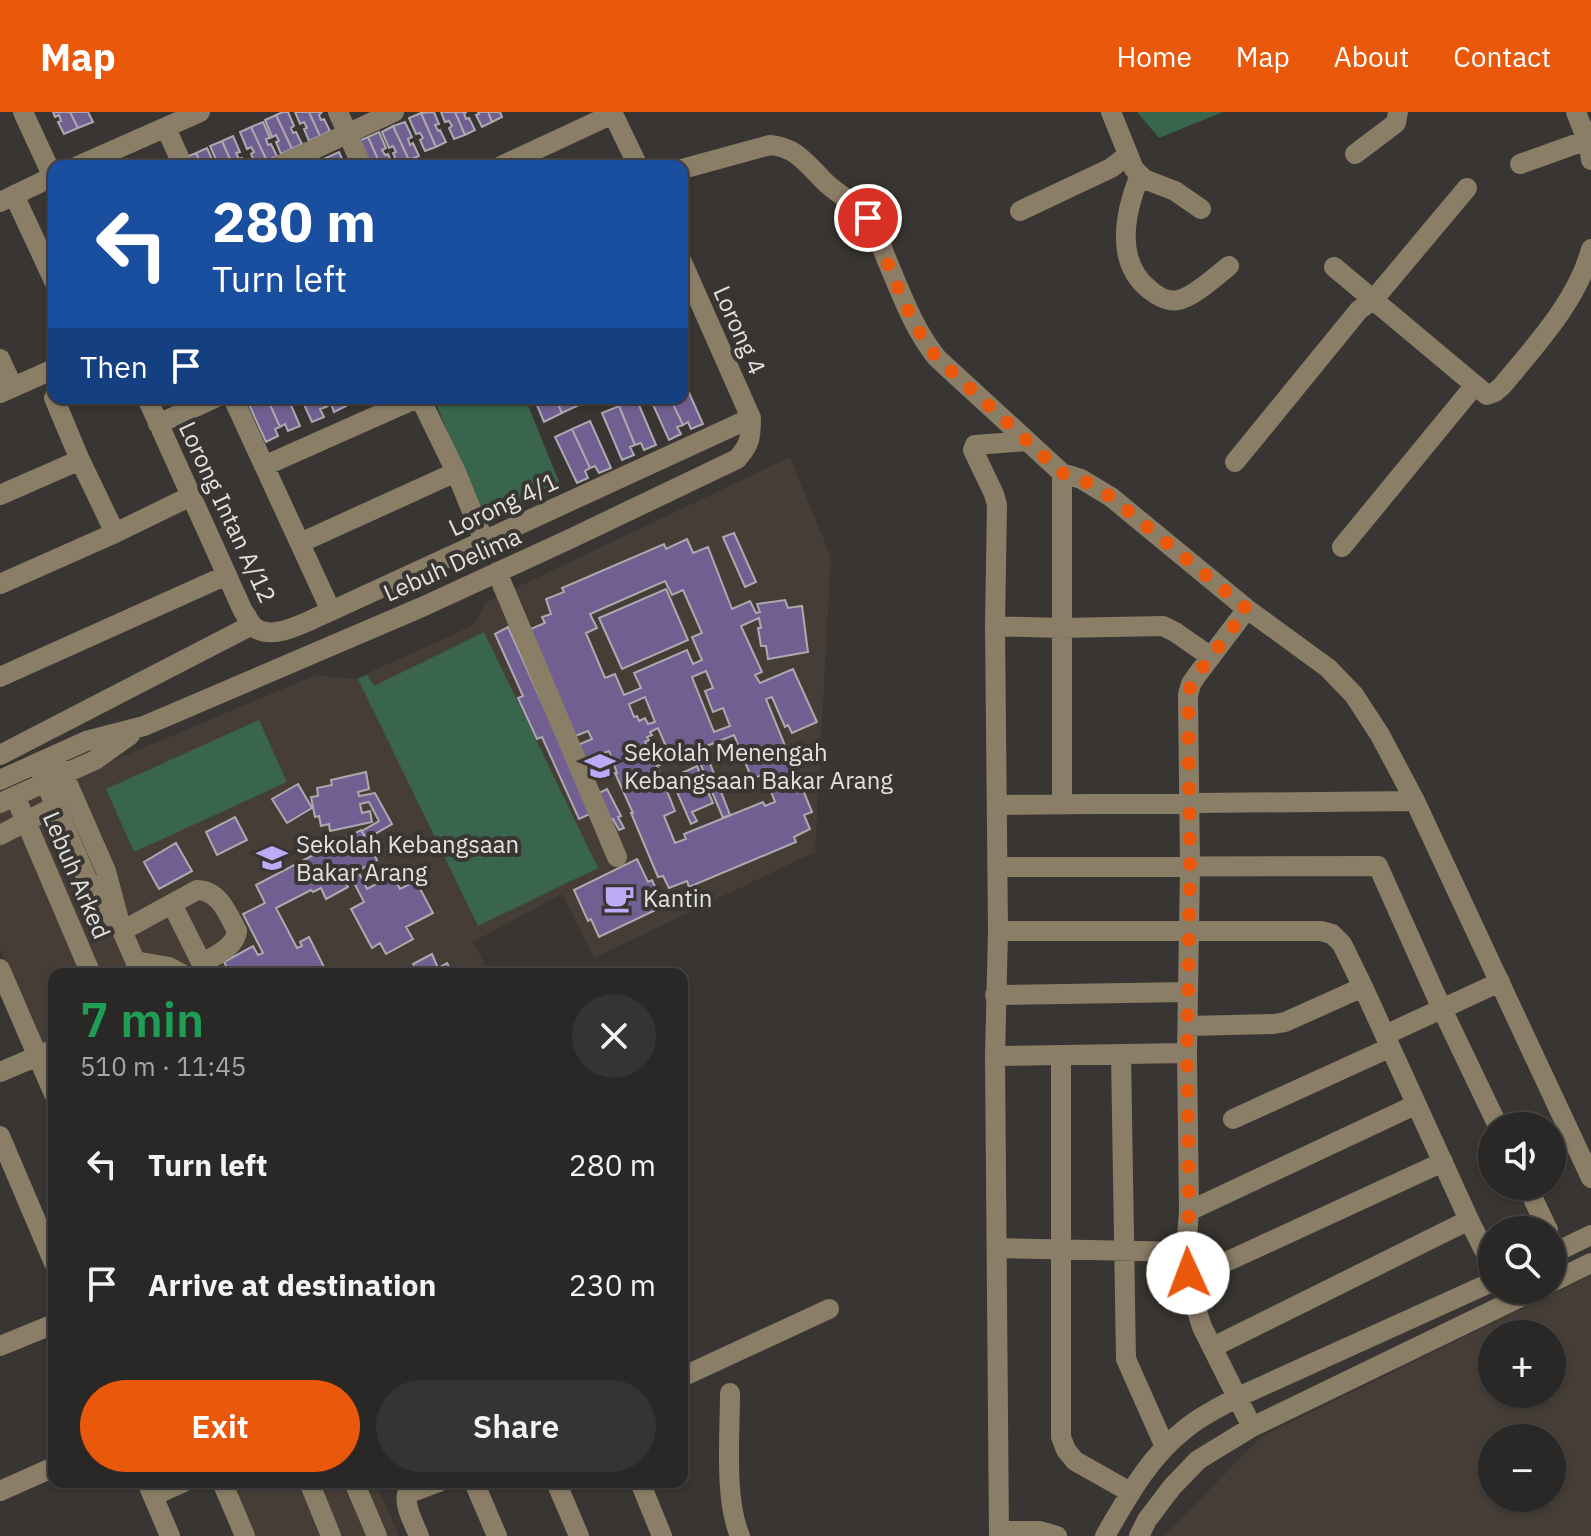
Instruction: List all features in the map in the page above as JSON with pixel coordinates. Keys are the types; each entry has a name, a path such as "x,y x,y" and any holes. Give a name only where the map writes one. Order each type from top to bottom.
{"street":[{"path":"23,112 48,165"},
{"path":"96,160 200,112"},
{"path":"338,112 359,160"},
{"path":"291,160 394,112"},
{"path":"1111,112 1134,169 1144,179 1175,191 1201,209"},
{"path":"1355,154 1396,123 1398,112"},
{"path":"1520,164 1590,147 1576,112"},
{"path":"514,160 613,113 635,160"},
{"path":"166,128 180,160"},
{"path":"688,167 770,145 783,146 798,154 835,192 868,218 913,322 937,358 1062,473 1081,479 1111,497 1247,609 1328,668 1354,695 1380,735 1415,801 1591,1178"},
{"path":"1020,211 1111,168 1128,155"},
{"path":"1140,175 1125,230 1126,252 1140,281 1164,299 1179,300 1229,266"},
{"path":"48,178 7,199 48,271"},
{"path":"1235,462 1359,310 1467,188"},
{"path":"1371,297 1430,219"},
{"path":"1334,267 1487,395 1502,386 1543,336 1581,280 1591,249"},
{"name":"Lorong 4","path":"688,280 751,418"},
{"path":"0,359 6,390 48,371"},
{"path":"1342,547 1475,385"},
{"path":"57,404 115,533"},
{"name":"Lorong Intan A/12","path":"150,404 252,625 263,632 275,633"},
{"path":"158,424 202,404"},
{"path":"236,404 331,611"},
{"path":"264,466 404,404"},
{"path":"421,404 456,472 484,541"},
{"name":"Lorong 4/1","path":"275,633 331,611 751,418"},
{"name":"Lebuh Delima","path":"0,780 95,760 144,726 422,607 737,459 747,448 751,418"},
{"path":"1027,441 975,445 973,450 997,505 998,931 995,1056 999,1533 1040,1531 1057,1536"},
{"path":"0,495 80,460"},
{"path":"300,543 456,472"},
{"path":"1062,473 1062,805"},
{"path":"0,584 191,496"},
{"path":"497,572 617,857"},
{"path":"0,677 227,575"},
{"path":"1247,609 1191,684 1188,695 1189,1211 1186,1252 1195,1310 1252,1427"},
{"path":"0,755 252,625"},
{"path":"995,626 1163,626 1211,657"},
{"name":"Lebuh Delima","path":"7,800 50,769"},
{"name":"Lebuh Arked","path":"50,769 56,806 87,879 122,931"},
{"name":"Lebuh Arked","path":"50,769 106,871 122,931 138,967"},
{"name":"Lebuh Arked","path":"7,800 25,822 88,968"},
{"path":"997,805 1415,801"},
{"path":"0,835 56,806"},
{"path":"997,867 1378,866 1491,1112"},
{"path":"122,931 197,890 206,890 217,897 237,931 237,937 205,968"},
{"path":"172,904 204,968"},
{"path":"998,931 1321,931 1332,934 1342,944 1363,987 1478,1238"},
{"path":"138,967 171,968"},
{"path":"0,969 46,1052 0,1072"},
{"path":"1233,1119 1387,1042 1442,1009 1500,982"},
{"path":"1188,1026 1285,1022 1363,987"},
{"path":"995,995 1188,992"},
{"path":"995,1056 1187,1053"},
{"path":"1121,1054 1126,1359 1165,1447"},
{"path":"1061,1056 1061,1437 1075,1461 1130,1492"},
{"path":"1189,1211 1415,1105"},
{"path":"0,1136 48,1249"},
{"path":"1228,1261 1443,1162"},
{"path":"1213,1347 1469,1220"},
{"path":"1566,1244 1591,1235"},
{"path":"997,1248 1186,1252"},
{"path":"1566,1275 1591,1263"},
{"path":"1105,1536 1130,1492 1165,1447 1184,1429 1238,1397 1478,1288"},
{"path":"1139,1536 1172,1487 1198,1460 1252,1427 1506,1304"},
{"path":"688,1374 829,1309"},
{"path":"0,1346 48,1326"},
{"path":"730,1393 731,1502 740,1536"},
{"path":"0,1491 48,1470"},
{"path":"225,1488 245,1536"},
{"path":"311,1488 331,1536"},
{"path":"357,1488 377,1536"},
{"path":"419,1536 405,1500 407,1494 423,1488"},
{"path":"477,1488 497,1536"},
{"path":"559,1488 579,1536"},
{"path":"642,1488 662,1536"},
{"path":"150,1489 170,1536"}],"shaded area":[{"name":"Sekolah Menengah Kebangsaan Bakar Arang","path":"790,457 831,557 815,852 594,958 562,894 473,942 487,968 48,968 48,1060 0,949 0,808 316,675 355,679 474,625 486,602"},
{"path":"1591,1275 1591,1536 1164,1536 1262,1436 1478,1330 1478,1408 1566,1408 1566,1320 1499,1320 1532,1304 1566,1304 1566,1287"},
{"path":"233,1488 379,1488 399,1536 253,1536"}],"green space":[{"path":"1137,112 1223,112 1159,138"},
{"path":"527,404 562,489 484,521 437,406"},
{"path":"484,632 598,868 478,926 358,679 367,675 374,686"},
{"path":"259,720 287,782 134,852 106,789"}],"building":[{"path":"53,112 70,112 78,128 64,134 58,122 61,121 59,115 55,117"},
{"path":"70,112 88,112 93,122 78,128"},
{"path":"288,112 294,126 291,128 293,133 296,132 302,144 292,149 276,115"},
{"path":"295,112 309,112 320,136 309,141 304,129 307,128 304,122 300,124"},
{"path":"309,112 322,112 319,115 321,120 324,119 330,131 320,136"},
{"path":"434,112 439,124 435,125 446,142 436,147 421,113"},
{"path":"441,112 455,112 465,135 454,139 449,128 452,126 449,121 445,122"},
{"path":"455,112 467,112 464,113 466,119 469,118 475,130 465,135"},
{"path":"478,112 488,112 492,122 482,127 476,115"},
{"path":"488,112 500,112 502,117 492,122"},
{"path":"421,113 436,147 425,151 420,140 423,138 420,133 416,134 409,118"},
{"path":"276,115 292,149 281,154 276,142 279,141 276,135 272,137 265,120"},
{"path":"263,122 270,138 266,139 268,145 271,144 277,156 267,160 251,127"},
{"path":"405,122 412,137 408,139 410,145 413,143 419,156 409,160 393,126"},
{"path":"393,126 409,160 396,160 393,153 396,152 393,146 389,148 382,132"},
{"path":"251,127 267,160 254,160 251,154 254,152 251,147 247,149 240,132"},
{"path":"379,132 386,148 382,150 390,160 378,160 368,137"},
{"path":"233,136 240,152 236,153 243,160 230,160 222,141"},
{"path":"368,137 378,160 365,160 356,142"},
{"path":"222,141 230,160 216,160 210,146"},
{"path":"207,148 212,160 199,160 196,153"},
{"path":"339,152 342,160 329,160 328,157"},
{"path":"196,153 199,160 185,160"},
{"path":"688,390 703,424 691,429 688,422 683,425 673,404 688,404"},
{"path":"249,404 270,404 280,427 275,429 278,436 266,442"},
{"path":"270,404 291,404 300,426 288,431 285,424 280,427"},
{"path":"304,404 324,404 326,407 320,409 324,417 312,422"},
{"path":"331,404 345,404 346,406 334,412"},
{"path":"536,404 558,404 562,413 544,422"},
{"path":"558,404 579,404 579,405 562,413"},
{"path":"639,404 656,445 644,450 641,443 635,445 619,406"},
{"path":"653,404 673,404 683,425 677,427 681,434 669,440"},
{"path":"619,406 635,445 630,447 634,455 622,460 602,413"},
{"path":"590,421 611,468 599,473 595,466 590,468 572,429"},
{"path":"572,429 590,468 585,471 588,478 577,483 555,437"},
{"path":"734,533 756,582 745,587 723,537"},
{"path":"687,539 693,553 708,547 732,609 750,601 756,613 760,612 757,604 785,600 788,608 802,606 808,652 768,659 766,646 761,646 759,618 741,626 762,672 755,675 760,683 793,669 817,722 792,733 788,725 785,727 772,697 766,699 812,812 804,815 810,829 794,837 796,842 689,887 687,881 669,888 663,876 658,877 609,751 601,754 604,762 582,770 573,747 592,739 588,731 573,737 526,631 545,623 542,617 551,614 546,599 564,592 562,588 664,544 666,549","holes":["665,581 672,595 683,590 702,633 692,637 702,660 693,664 687,650 634,673 641,688 624,695 615,674 605,678 586,633 597,628 590,614","706,671 713,688 705,691 713,712 723,708 730,726 714,732 692,677","645,697 655,722 648,724 645,718 639,721 629,704","658,728 668,751 653,757 645,742 652,735 650,732","734,735 752,779 764,774 775,802 765,806 763,802 684,834 686,839 675,843 664,816 675,811 657,766"]},
{"path":"666,589 688,640 622,669 599,618"},
{"path":"508,627 592,813 579,819 542,737 537,739 518,698 523,696 495,634"},
{"path":"704,748 730,815 723,818 695,751"},
{"path":"697,766 713,803 692,812 697,821 691,824 671,778"},
{"path":"366,772 369,789 358,792 359,796 375,793 392,824 366,839 362,831 379,821 369,802 360,804 362,813 370,811 372,822 330,831 329,824 321,826 319,816 315,817 311,797 318,796 317,788 332,785 331,780"},
{"path":"298,784 312,808 287,823 272,799"},
{"path":"607,789 621,816 618,817 624,828 619,830 613,819 610,820 597,794"},
{"path":"235,817 247,840 217,855 206,832"},
{"path":"361,830 377,860 358,871 367,889 393,875 400,889 416,881 433,913 406,927 413,939 386,954 380,943 372,948 351,909 364,902 349,873 342,877 348,887 326,899 321,888 276,908 297,948 309,937 324,967 227,968 224,962 253,946 258,955 263,953 243,914 265,903 256,885"},
{"path":"176,843 192,871 159,889 144,862"},
{"name":"Kantin","path":"637,859 648,882 652,880 664,906 599,937 574,890"},
{"path":"432,954 438,968 415,968 413,964"}],"place":[{"name":"Sekolah Menengah Kebangsaan Bakar Arang","path":"600,766"},
{"name":"Sekolah Kebangsaan Bakar Arang","path":"272,858"},
{"name":"Kantin","path":"619,898"}],"route":[{"path":"868,218 913,322 937,358 1062,473 1081,479 1111,497 1247,609 1197,675 1188,695 1188,1273"}]}
